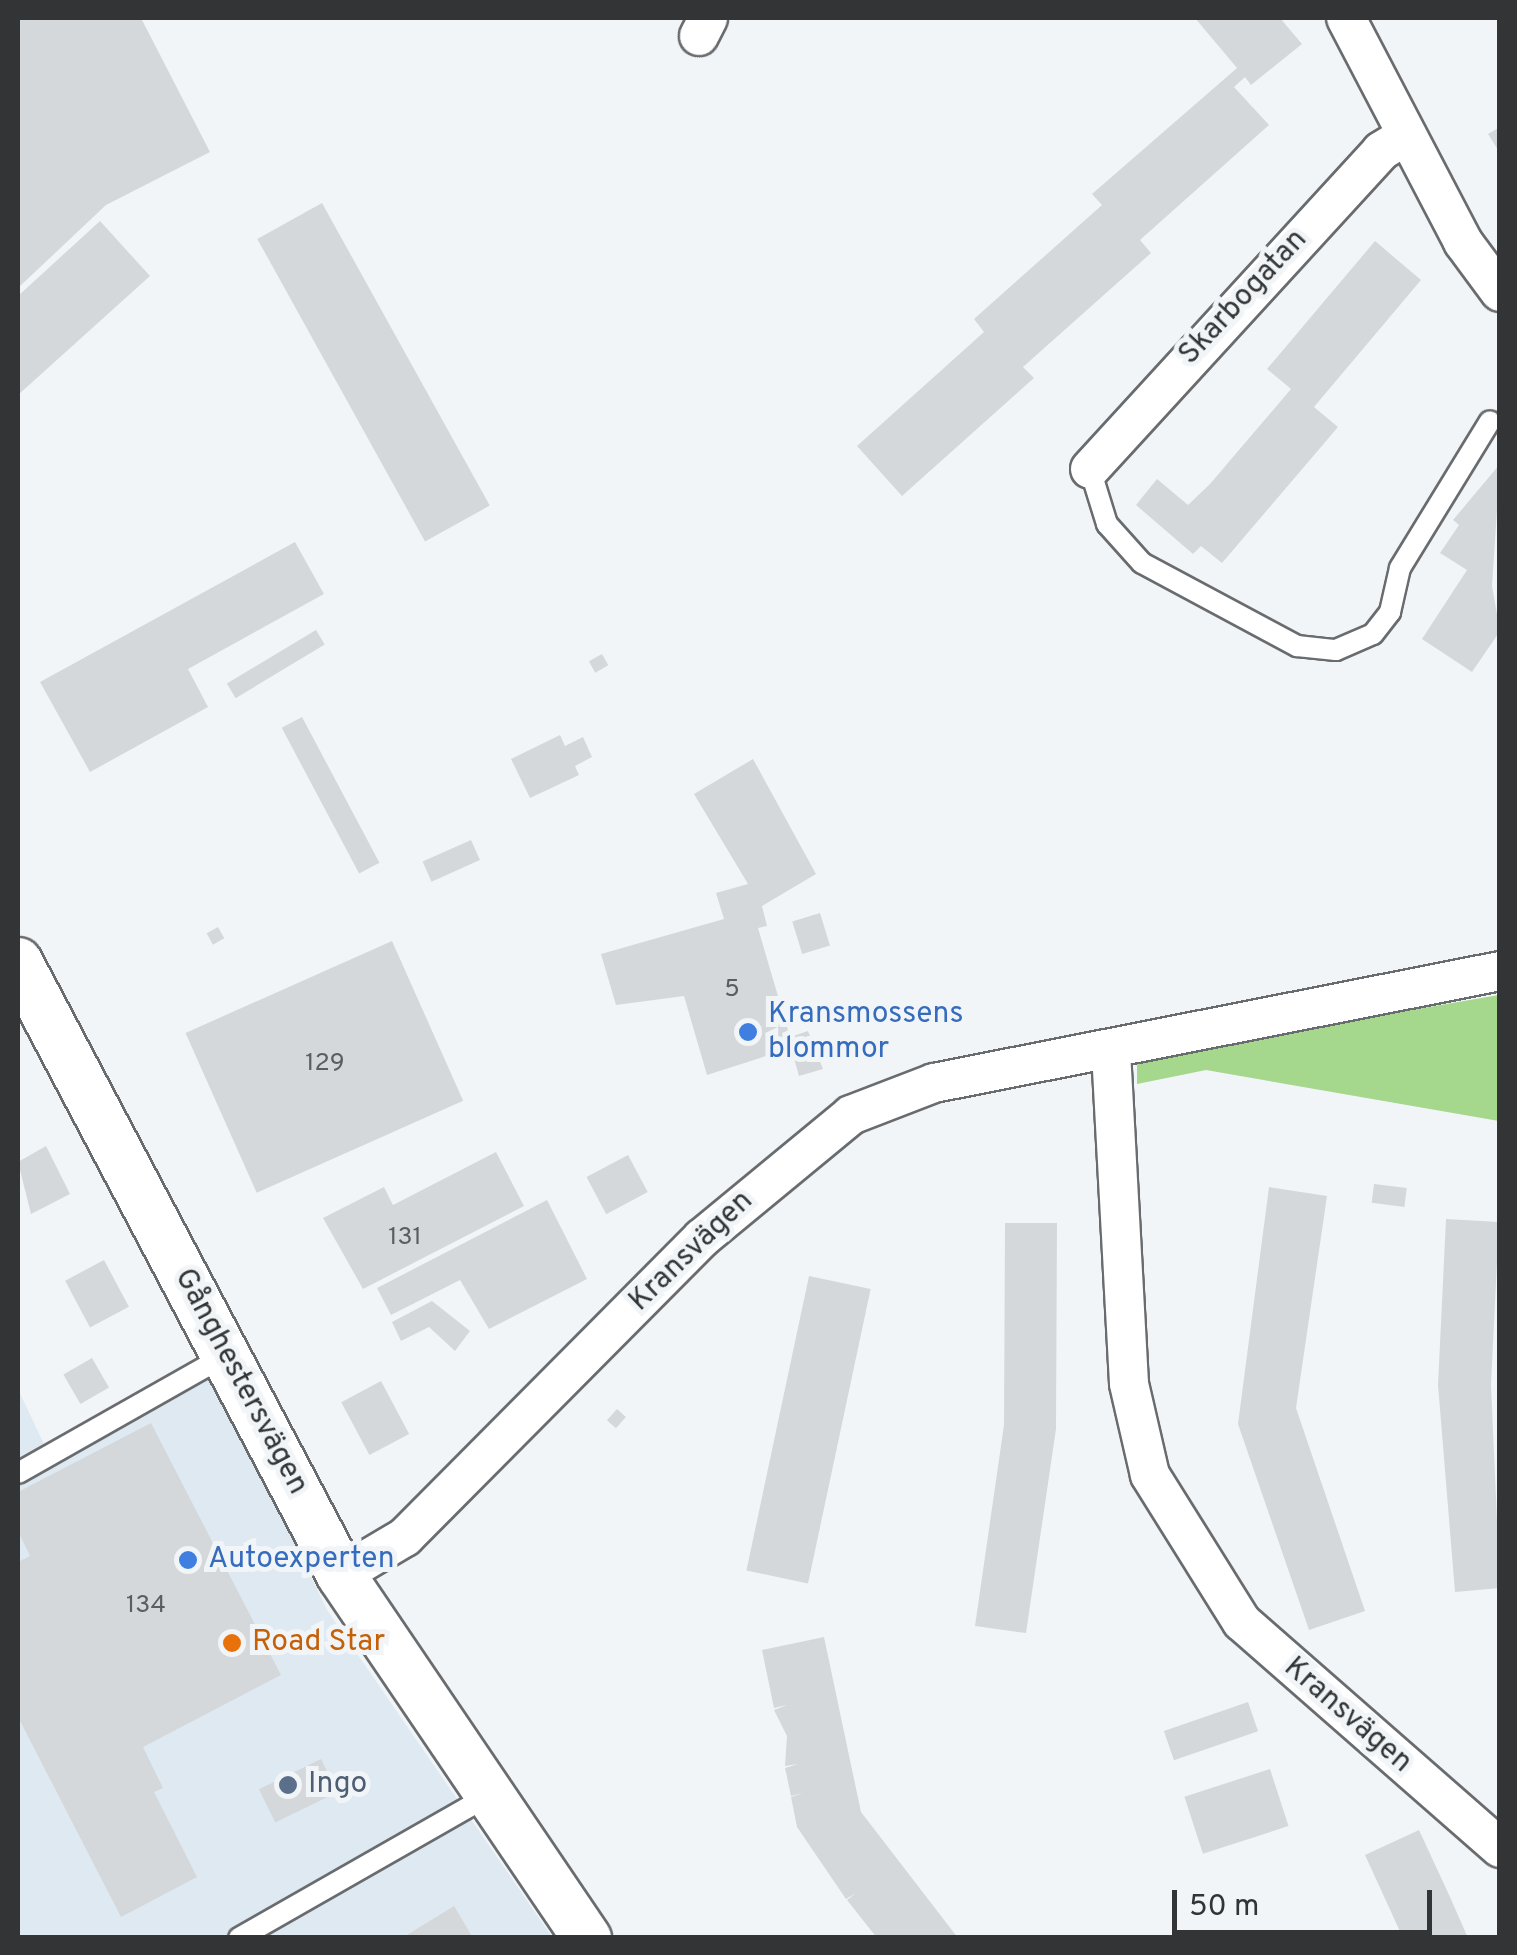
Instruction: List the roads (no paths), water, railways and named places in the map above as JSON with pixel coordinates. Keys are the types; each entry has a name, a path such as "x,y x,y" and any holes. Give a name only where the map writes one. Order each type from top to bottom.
{"street":[{"path":"1346,18 1406,136 1500,292"},
{"name":"Skarbogatan","path":"1090,469 1380,151 1406,136"},
{"name":"Gånghestersvägen","path":"18,962 341,1575 588,1938"},
{"name":"Kransvägen","path":"341,1575 405,1537 702,1238 852,1115 934,1083 1500,971"},
{"name":"Kransvägen","path":"1111,1051 1130,1384 1150,1475 1242,1622 1500,1848"}],"lane":[{"path":"1090,469 1107,524 1142,563 1297,646 1336,650 1373,634 1390,612 1400,568 1490,422"},
{"path":"18,1473 227,1355"},
{"path":"239,1938 488,1796"}],"place":[{"name":"Kransmossens blommor","path":"748,1032"},
{"name":"Autoexperten","path":"188,1560"},
{"name":"Road Star","path":"232,1643"},
{"name":"Ingo","path":"288,1785"}]}
